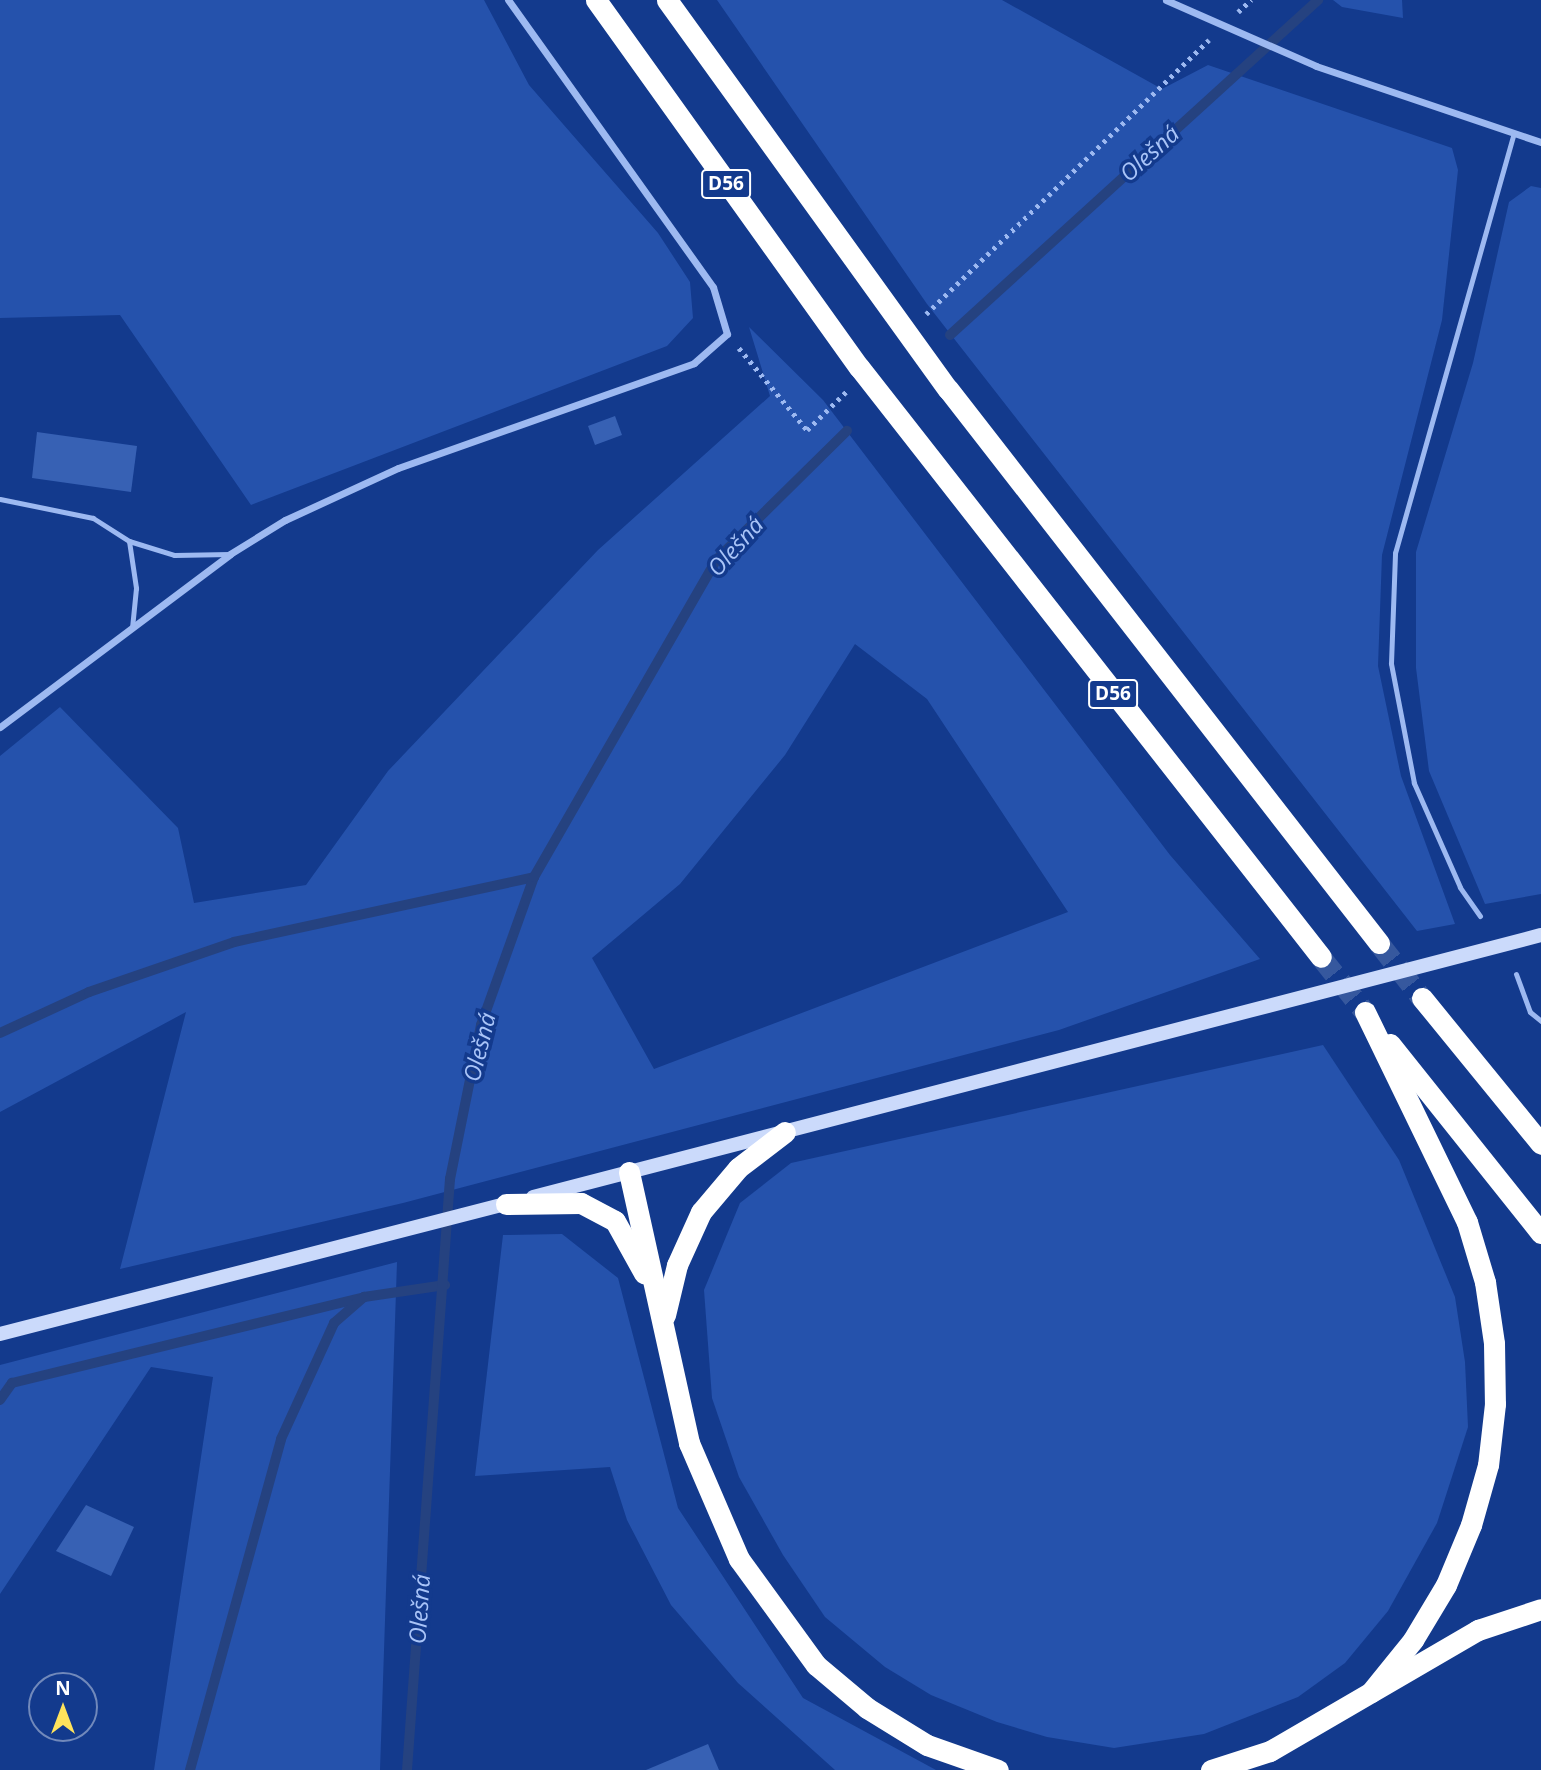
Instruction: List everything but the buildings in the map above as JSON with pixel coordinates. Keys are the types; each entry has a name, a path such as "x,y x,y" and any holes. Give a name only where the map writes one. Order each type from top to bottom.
{"highway":[{"name":"D56","path":"597,0 858,374 908,428 1321,957"},
{"name":"D56","path":"667,0 909,326 948,388 1379,943"},
{"path":"1422,998 1541,1144"},
{"path":"1371,1692 1413,1640 1446,1585 1471,1525 1488,1465 1495,1392 1485,1282 1467,1222 1365,1012 1541,1233"},
{"path":"663,1320 677,1265 701,1212 738,1168 785,1132"},
{"path":"629,1172 689,1443 710,1502 774,1613 816,1665 867,1708 927,1745 998,1770"},
{"path":"506,1204 581,1203 615,1221 636,1253 663,1320"},
{"path":"1211,1770 1270,1751 1478,1630 1541,1609"}],"street":[{"path":"0,727 230,554 285,520 398,468 694,363 727,334 713,287 508,0"},
{"path":"1166,0 1222,28 1316,66 1513,135 1541,142"},
{"path":"0,1334 1541,935"}],"lane":[{"path":"1480,916 1460,887 1414,783 1391,663 1395,553 1513,135"},
{"path":"0,499 93,518 129,541 174,555 230,554"},
{"path":"129,541 136,589 132,628"},
{"path":"1516,975 1530,1012 1541,1021"}],"path":[{"path":"1231,19 1251,0"},
{"path":"909,326 1211,38"},
{"path":"727,334 807,430 858,374"}],"shaded area":[{"path":"0,0 484,0 529,85 658,233 690,282 693,318 667,346 251,505 120,315 0,318"},
{"path":"717,0 1002,0 1162,89 1208,65 1452,148 1458,170 1442,320 1382,555 1378,666 1401,776 1455,924 1417,931 927,304"},
{"path":"1333,0 1402,0 1403,18 1342,7"},
{"path":"1531,186 1541,188 1541,894 1485,904 1429,771 1416,668 1416,552 1473,363 1509,202"},
{"path":"749,327 823,400 1170,855 1260,959 1059,1030 403,1203 120,1269 186,1012 0,1112 0,756 60,707 178,828 194,903 306,885 388,771 598,550 770,396","holes":["855,644 927,699 1068,912 654,1069 592,958 680,884 785,755"]},
{"path":"1323,1045 1399,1160 1455,1297 1465,1362 1468,1427 1437,1523 1388,1611 1345,1663 1298,1697 1204,1734 1114,1748 1047,1737 997,1722 931,1695 885,1667 825,1617 783,1555 739,1477 712,1398 704,1290 740,1203 791,1163"},
{"path":"562,1234 618,1278 678,1508 803,1698 936,1770 835,1770 738,1683 671,1605 627,1520 610,1467 475,1476 503,1235"},
{"path":"397,1262 380,1770 154,1770 213,1377 151,1367 0,1594 0,1365"}],"waterway":[{"name":"Olešná","path":"950,335 1318,0"},
{"name":"Olešná","path":"407,1770 450,1179 481,1025 534,877 716,560 847,431"},
{"path":"0,1033 89,992 234,942 534,877"},
{"path":"0,1400 12,1383 364,1297 445,1285"},
{"path":"190,1770 281,1439 334,1323 364,1297"}],"tunnel":[{"path":"1379,943 1422,998"},
{"path":"1321,957 1365,1012"}]}
